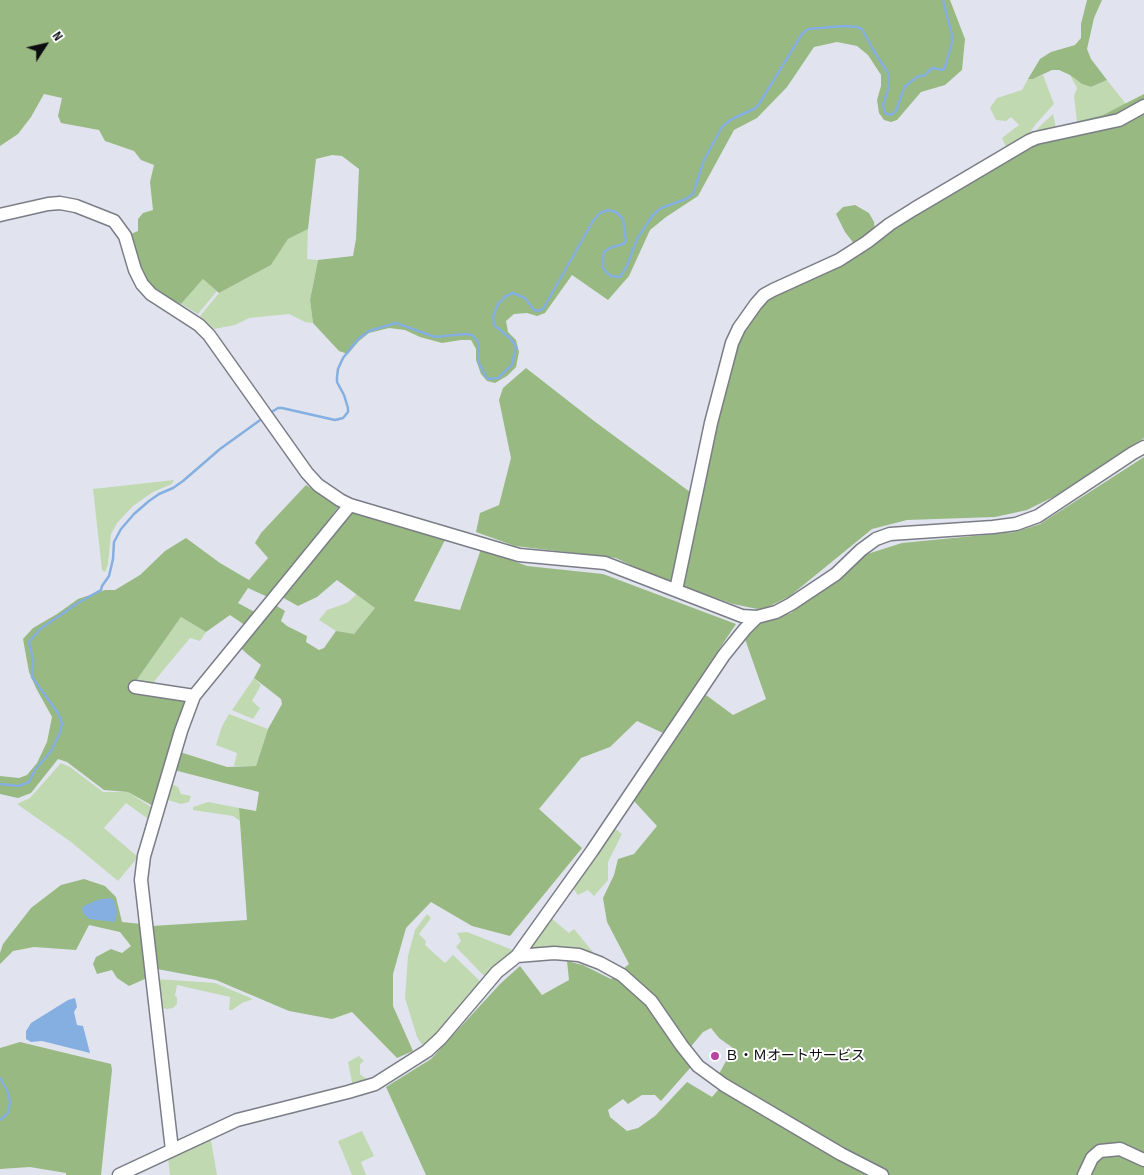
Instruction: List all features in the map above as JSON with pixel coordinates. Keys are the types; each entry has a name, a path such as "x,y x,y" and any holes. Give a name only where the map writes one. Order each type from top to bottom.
{"street":[{"path":"676,590 711,423 732,343 739,328 756,304 773,290 839,260 906,214 1029,141 1119,120 1144,106"},
{"path":"0,215 60,203 76,206 114,221 125,236 135,270 142,284 162,302 200,325 307,473 318,485 350,505 519,555 605,563 742,616 757,617 776,612 791,604 836,574 860,550 876,539 890,534 993,527 1016,524 1038,516 1133,453 1144,448"},
{"path":"172,1150 142,894 141,869 181,732 194,696 350,505"},
{"path":"119,1175 237,1120 365,1088 384,1079 434,1044 497,972 516,956 592,851 724,655 757,617"},
{"path":"135,687 194,696"},
{"path":"516,956 554,953 578,955 600,963 622,975 651,1001 698,1066 724,1085 841,1154 882,1175"},
{"path":"1084,1175 1092,1158 1100,1150 1120,1150 1144,1160"}],"green space":[{"path":"0,0 950,0 965,39 962,70 945,85 921,92 897,120 891,122 884,120 879,113 877,100 881,86 881,75 868,55 857,46 837,42 814,47 787,87 757,118 734,130 698,196 650,230 629,276 608,300 572,275 545,313 537,316 527,313 514,314 506,321 508,332 516,340 519,352 516,367 507,376 495,383 487,381 481,374 476,360 476,349 471,340 442,343 420,337 405,330 389,328 369,333 348,354 339,351 313,323 310,300 318,260 353,256 356,239 359,169 342,156 332,155 316,159 308,229 288,239 271,265 219,293 203,279 181,304 161,295 146,280 136,259 131,234 138,231 138,219 143,213 153,210 150,182 154,165 141,160 134,151 105,141 99,130 61,123 58,116 62,98 44,94 31,117 18,134 0,146"},
{"path":"1087,0 1102,0 1094,18 1087,49 1091,59 1107,80 1091,87 1082,84 1059,70 1052,70 1033,79 1028,79 1040,59 1051,52 1075,45 1081,38 1081,24"},
{"path":"1043,75 1054,104 1035,125 1028,136 1008,151 1002,138 1019,125 1011,117 1006,121 996,120 990,108 997,98 1022,90 1028,79"},
{"path":"1070,75 1082,84 1091,87 1107,80 1126,104 1103,115 1077,122 1074,96 1077,88"},
{"path":"1144,94 1144,438 1055,496 1027,510 995,517 907,520 872,529 790,596 762,610 733,604 682,586 711,440 736,345 755,312 775,293 855,245 845,232 836,214 843,207 855,205 869,213 874,222 875,231 1033,135 1103,115"},
{"path":"1053,114 1056,128 1033,135 1039,127"},
{"path":"308,229 307,259 318,260 310,300 313,323 305,322 289,314 249,318 235,325 214,329 200,316 219,293 271,265 288,239"},
{"path":"203,279 217,291 198,314 181,304"},
{"path":"526,368 690,492 673,585 616,558 515,546 476,532 480,513 499,505 511,458 499,400 503,388"},
{"path":"1144,457 1144,1175 426,1175 386,1087 431,1059 500,984 520,966 542,995 569,980 567,961 583,965 611,979 629,964 607,922 603,898 614,875 618,859 634,854 657,826 634,801 706,695 733,715 766,699 745,639 755,625 762,620 791,613 864,555 902,543 1015,532 1040,524","holes":["711,1028 719,1038 733,1048 719,1074 724,1083 712,1097 687,1082 655,1116 638,1128 627,1131 610,1117 608,1110 623,1099 628,1104 642,1095 655,1095 661,1101 691,1067 689,1049 703,1032"]},
{"path":"174,480 172,484 153,492 133,506 117,523 111,534 108,564 105,572 102,570 93,489"},
{"path":"306,485 339,506 270,598 248,588 238,603 262,616 272,603 285,611 281,621 307,636 306,642 319,650 324,648 336,631 354,634 375,608 337,580 317,597 298,606 280,596 352,510 446,538 414,601 460,610 481,549 527,566 603,574 736,624 663,733 637,721 610,747 581,758 539,809 582,848 510,936 472,926 431,902 406,928 393,974 393,1006 413,1051 397,1058 352,1012 332,1019 289,1011 216,980 157,969 152,926 247,920 239,808 256,811 259,792 174,770 180,752 227,767 256,766 268,729 282,704 281,699 254,678 261,665 240,647 246,626 230,615 206,632 181,617 136,681 187,698 155,807 128,792 104,790 67,762 58,759 31,793 18,798 0,794 0,776 19,778 27,775 37,763 47,742 52,717 29,672 23,639 33,628 78,599 105,590 115,590 140,575 165,551 186,538 220,563 249,580 268,558 255,543 261,533"},
{"path":"357,594 376,608 353,635 336,631 319,620 327,610 347,603"},
{"path":"181,617 206,632 200,641 190,638 156,679 148,692 136,681"},
{"path":"254,678 261,685 252,701 260,708 253,719 232,710"},
{"path":"229,714 268,729 256,766 234,766 237,753 216,745 222,726"},
{"path":"61,763 70,767 103,792 128,792 154,809 151,821 126,803 104,828 138,857 118,881 71,842 17,804 30,798"},
{"path":"174,770 176,770 172,784 178,787 181,794 191,796 189,802 181,804 165,799"},
{"path":"208,802 239,808 240,821 233,816 193,810 193,807"},
{"path":"613,827 622,834 608,862 608,880 594,896 588,890 578,895 573,888 590,860 597,857 596,851"},
{"path":"84,879 105,886 116,897 122,922 142,924 147,978 129,986 117,978 112,970 97,974 93,964 96,957 111,949 122,953 131,946 120,932 89,925 76,950 34,947 13,951 0,964 0,953 3,944 31,908 61,885"},
{"path":"427,914 431,918 419,934 426,941 425,945 445,963 453,955 482,983 425,1049 417,1037 405,998 408,956 415,930"},
{"path":"551,918 569,933 574,929 593,952 592,955 528,950"},
{"path":"467,932 513,950 509,957 486,978 456,947 461,941 457,933"},
{"path":"156,979 215,983 253,999 229,1010 230,997 177,985 175,996 177,997 177,1004 173,1008 167,1009 159,1007"},
{"path":"20,1042 111,1064 112,1070 101,1175 66,1175 66,1173 30,1167 0,1169 0,1048"},
{"path":"359,1056 364,1061 360,1064 360,1074 368,1080 383,1075 353,1087 348,1062"},
{"path":"362,1131 374,1156 361,1162 366,1175 352,1175 338,1141"},
{"path":"210,1135 217,1175 170,1175 168,1157"}],"water":[{"path":"110,898 114,900 117,913 115,922 89,919 83,913 82,908 84,906 97,900"},
{"path":"75,998 77,1007 74,1012 77,1025 83,1026 90,1053 42,1041 31,1042 26,1039 26,1031 31,1023 68,1000"}],"waterway":[{"path":"270,413 278,408 282,408 335,420 343,418 348,412 348,408 337,382 338,369 343,358 358,339 369,331 396,323 435,337 472,335 478,342 479,363 485,375 488,379 498,378 512,365 516,347 511,339 494,325 493,316 498,304 506,296 513,293 525,298 534,310 543,309 593,221 600,213 608,210 616,212 623,219 626,241 604,252 603,268 611,276 620,277 626,268 637,239 652,216 661,208 686,199 693,194 704,160 722,127 732,119 754,109 759,104 802,34 808,29 844,26 862,29 888,73 889,86 883,105 885,113 891,115 896,111 904,88 908,84 917,77 925,75 932,68 943,70 945,67 952,35 943,0"},
{"path":"0,784 19,786 29,782 35,770 51,751 60,733 62,723 58,713 32,677 33,660 29,642 40,629 101,590 109,576 114,542 121,529 134,514 159,494 183,481 220,449 263,418"},
{"path":"0,1078 8,1092 10,1102 8,1113 0,1120"}],"place":[{"name":"Ｂ・Ｍオートサービス","path":"715,1056"}]}
